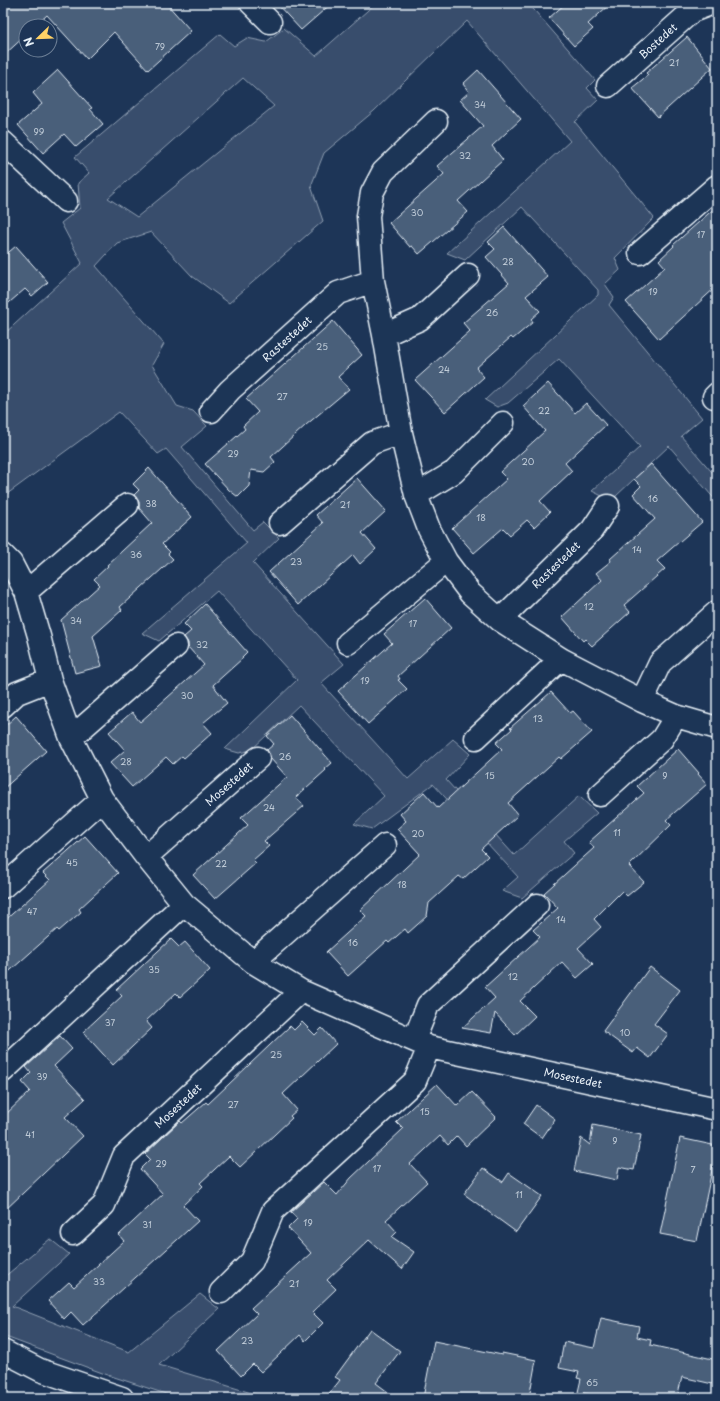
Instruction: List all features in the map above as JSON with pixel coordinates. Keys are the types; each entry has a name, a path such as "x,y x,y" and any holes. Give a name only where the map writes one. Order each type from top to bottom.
{"street":[{"path":"251,3 270,22"},
{"name":"Bostedet","path":"608,86 692,11 713,3"},
{"path":"436,121 383,172 372,193 368,216 373,281 402,433 416,495 429,529 446,561 470,593 500,620 561,659 642,701 676,716 717,728"},
{"path":"3,142 66,201"},
{"path":"640,253 717,186"},
{"path":"384,335 420,319 468,275"},
{"name":"Rastestedet","path":"211,411 230,390 338,293 373,281"},
{"path":"416,495 454,472 503,423"},
{"path":"280,523 372,443 402,433"},
{"path":"26,592 127,504"},
{"name":"Rastestedet","path":"500,620 592,530 608,506"},
{"name":"Mosestedet","path":"3,555 11,563 26,592 50,680 71,738 102,799 184,904 253,962 301,991 421,1044 717,1109"},
{"path":"348,643 446,561"},
{"path":"642,701 660,663 717,612"},
{"path":"71,738 176,646"},
{"path":"476,738 561,659"},
{"path":"3,706 17,693 50,680"},
{"path":"600,795 662,739 676,716"},
{"name":"Mosestedet","path":"146,857 258,758"},
{"path":"3,887 102,799"},
{"path":"253,962 385,845"},
{"path":"3,1071 184,904"},
{"path":"221,1292 252,1261 273,1211 415,1081 428,1005 537,905"},
{"name":"Mosestedet","path":"73,1234 104,1204 124,1156 301,991"},
{"path":"3,1351 40,1370 122,1398"}],"shaded area":[{"path":"376,3 528,3 595,80 587,88 598,100 575,122 654,218 615,258 620,270 605,284 614,297 609,305 702,418 681,436 717,478 717,502 669,446 615,497 602,496 592,491 640,447 559,359 508,403 497,407 485,400 598,295 598,290 522,207 465,260 447,253 570,141 467,21 374,111 324,153 311,186 323,221 229,303 192,276 151,232 117,243 96,266 164,344 152,365 177,406 193,411 207,426 182,447 253,530 263,522 279,538 253,563 344,664 321,683 408,779 453,739 470,754 446,780 514,855 579,796 597,813 564,841 574,853 522,898 502,891 518,877 433,784 372,829 354,824 384,796 299,705 251,750 239,753 225,749 297,680 217,591 159,641 142,633 247,543 166,449 158,454 119,412 3,497 3,335 82,263 61,223 80,208 78,183 89,173 75,157 220,34 234,46 247,38 266,42 284,28 316,56","holes":["243,78 274,106 137,217 108,198"]},
{"path":"50,1239 69,1254 12,1306 129,1352 200,1294 219,1309 159,1365 268,1398 178,1398 105,1374 3,1336 3,1278"}],"building":[{"path":"3,3 166,3 191,31 148,70 114,32 87,59 58,27 58,18 50,18 47,15 44,18 18,18 18,42 3,56"},
{"path":"276,3 332,3 301,30"},
{"path":"566,3 611,3 588,24 593,29 574,46 549,18"},
{"path":"687,37 712,68 658,117 632,88 648,75 646,73"},
{"path":"58,70 92,108 90,109 103,124 76,147 64,134 43,153 18,125 42,104 33,93"},
{"path":"478,70 521,119 492,146 503,160 458,201 468,212 419,254 412,246 410,247 389,223 444,174 437,166 483,126 460,100 469,92 463,84"},
{"path":"717,206 717,286 659,339 626,302 665,267 659,260 674,246 673,245"},
{"path":"504,227 548,277 526,296 540,311 531,319 533,322 513,339 511,337 476,368 484,377 445,412 415,380 470,331 463,323 509,283 486,257 495,249 488,242"},
{"path":"16,246 48,282 32,296 25,289 3,308 3,257"},
{"path":"333,321 362,355 338,377 349,389 271,457 275,462 264,472 251,470 249,486 238,497 229,490 205,464 245,429 243,426 258,412 246,399"},
{"path":"548,383 575,413 586,403 606,425 565,463 572,471 540,501 550,512 534,527 527,520 510,535 503,528 474,553 452,528 507,479 500,472 545,431 523,406"},
{"path":"651,464 702,522 657,561 665,569 624,605 630,612 592,646 585,639 583,641 562,617 602,580 596,573 611,561 610,559 655,519 633,494 641,486 634,479"},
{"path":"149,468 192,517 162,544 170,552 168,554 173,559 120,607 122,610 93,636 102,666 75,673 61,620 100,585 94,579 152,523 139,508 139,502 134,495 139,490 133,484"},
{"path":"357,478 386,511 362,533 376,549 360,564 353,555 298,605 269,572 323,523 316,515"},
{"path":"425,598 451,628 398,676 400,679 398,680 407,689 368,724 338,691 392,643 384,634"},
{"path":"205,604 247,652 242,657 243,658 213,685 227,703 203,723 212,733 184,758 182,756 173,764 166,757 132,787 110,763 125,750 109,732 132,712 140,722 204,665 188,647 188,643 184,637 191,631 184,624"},
{"path":"551,692 570,713 573,711 592,732 561,759 559,757 508,803 518,815 481,849 488,856 463,879 459,876 429,903 427,916 408,933 405,929 389,943 387,941 348,976 326,952 366,916 360,910 420,854 397,829 406,821 400,814 424,792 438,808 502,749 496,743 512,729 510,728"},
{"path":"290,715 332,763 296,797 304,806 264,841 269,846 253,860 256,863 215,899 193,875 248,825 241,818 287,777 270,758 267,750 274,744 267,736"},
{"path":"16,716 46,751 3,789 3,728"},
{"path":"678,749 707,784 666,820 671,825 629,866 644,882 627,896 622,891 594,919 601,927 578,948 593,964 577,978 562,962 520,1001 535,1016 515,1035 495,1013 491,1033 462,1028 495,998 485,987 540,937 533,930 558,908 544,893 594,848 589,842 644,793 637,786"},
{"path":"85,836 118,873 79,909 81,912 59,931 57,929 3,977 3,922 50,880 43,873"},
{"path":"171,939 179,947 185,942 210,970 180,997 176,993 146,1021 152,1028 113,1065 83,1032 122,996 116,990"},
{"path":"650,967 680,990 654,1024 668,1034 650,1058 637,1048 633,1053 603,1031"},
{"path":"302,1022 315,1035 322,1028 336,1044 283,1094 297,1110 290,1116 292,1118 240,1167 229,1156 200,1183 203,1186 183,1205 198,1221 83,1325 71,1312 64,1319 48,1301 69,1282 74,1287 124,1241 119,1235 163,1194 140,1169 150,1159 145,1154 180,1121 182,1123 206,1102 208,1104 290,1026 294,1030"},
{"path":"60,1036 72,1049 54,1066 85,1099 65,1117 83,1136 3,1212 3,1117 30,1091 22,1082 31,1073 26,1067"},
{"path":"437,1084 457,1106 472,1092 496,1117 466,1146 457,1136 448,1145 440,1136 410,1164 427,1182 386,1220 397,1232 392,1237 414,1252 402,1269 369,1240 327,1280 336,1289 312,1312 323,1323 305,1341 300,1335 261,1372 253,1364 241,1376 218,1351 257,1314 251,1308 311,1253 288,1228 297,1219 291,1212 324,1182 337,1195 351,1178 403,1129 396,1122"},
{"path":"536,1105 555,1119 542,1138 523,1124"},
{"path":"593,1125 641,1135 634,1170 619,1167 617,1180 574,1171 581,1138 590,1145"},
{"path":"680,1138 717,1146 697,1241 660,1234"},
{"path":"483,1168 503,1182 509,1173 542,1196 516,1232 464,1194"},
{"path":"601,1318 639,1326 637,1337 651,1340 650,1345 717,1360 717,1385 682,1377 677,1398 607,1398 578,1392 581,1379 577,1378 579,1372 559,1368 564,1342 594,1348"},
{"path":"370,1329 400,1351 376,1383 396,1398 326,1398 340,1380 335,1377"},
{"path":"434,1341 502,1355 502,1353 536,1360 529,1398 423,1398"}]}
